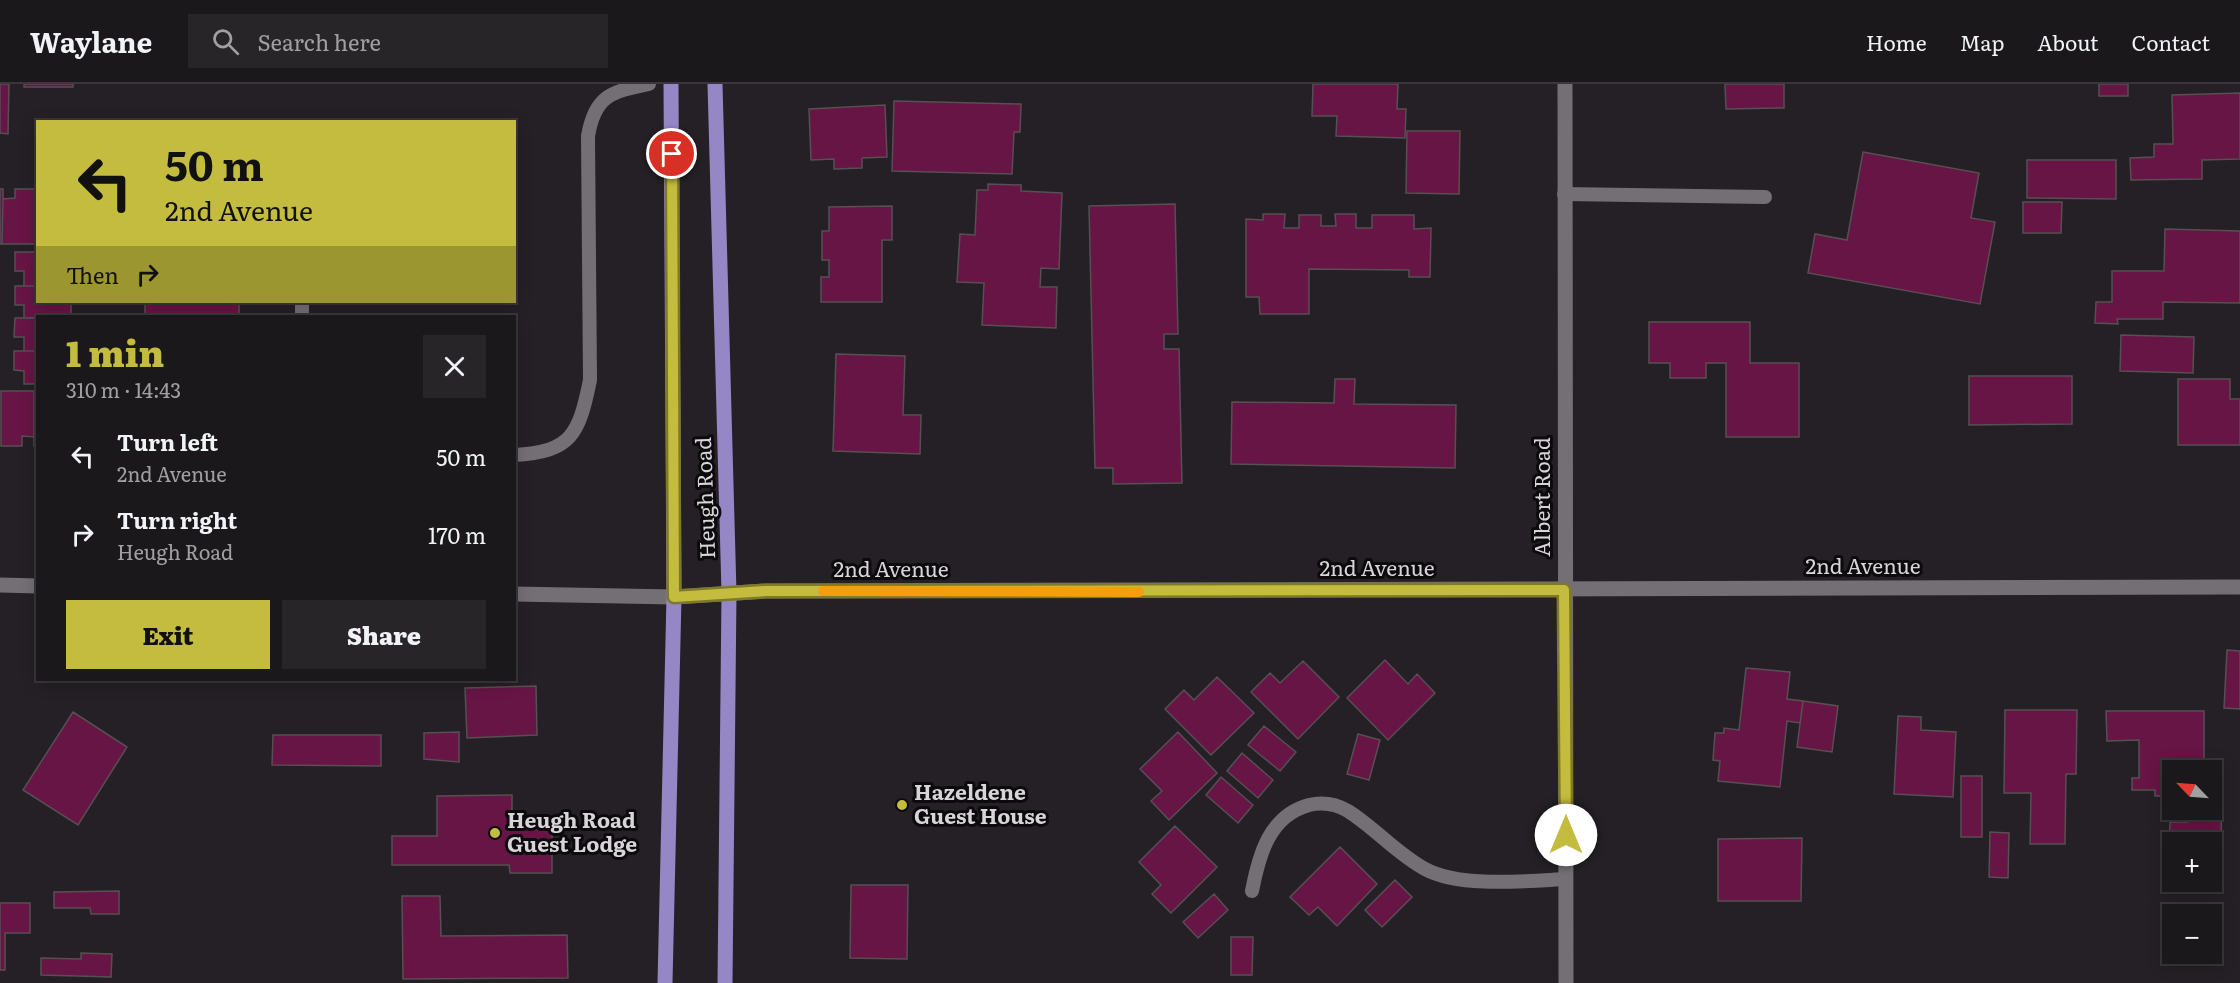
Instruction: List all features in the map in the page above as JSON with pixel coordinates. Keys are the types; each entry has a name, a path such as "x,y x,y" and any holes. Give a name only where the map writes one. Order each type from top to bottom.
{"main road":[{"name":"Heugh Road","path":"665,983 674,597 671,84"},
{"name":"Heugh Road","path":"716,84 729,593 725,983"}],"street":[{"name":"Albert Road","path":"1564,84 1566,983"},
{"path":"0,585 36,586"},
{"name":"2nd Avenue","path":"516,594 674,597 766,591 2240,587"}],"lane":[{"path":"516,455 550,452 573,433 583,415 590,380 588,136 591,115 598,103 609,96 649,84"},
{"path":"1564,194 1765,197"},
{"path":"1252,891 1263,846 1278,822 1294,809 1312,804 1330,803 1347,810 1425,869 1453,878 1520,881 1566,879"}],"building":[{"path":"0,84 9,84 8,134 0,133"},
{"path":"24,84 73,84 73,87 24,87"},
{"path":"1313,84 1398,84 1397,109 1406,109 1405,138 1336,136 1337,116 1312,116"},
{"path":"1725,84 1784,84 1784,108 1726,109"},
{"path":"2099,84 2128,84 2128,96 2099,96"},
{"path":"2240,93 2240,159 2202,160 2202,179 2131,180 2130,158 2154,157 2154,144 2173,144 2172,95"},
{"path":"894,101 1021,104 1020,132 1014,132 1012,174 892,171"},
{"path":"885,105 887,157 862,158 862,168 834,169 834,159 811,160 809,109"},
{"path":"1407,131 1460,131 1459,194 1406,193"},
{"path":"1863,152 1979,173 1971,218 1995,222 1980,304 1808,273 1815,234 1847,240"},
{"path":"2027,160 2116,160 2116,199 2027,198"},
{"path":"988,184 1021,185 1021,191 1062,193 1059,269 1041,268 1040,287 1057,287 1056,328 982,325 984,283 957,282 960,234 975,235 977,190 988,190"},
{"path":"0,189 3,189 2,244 0,244"},
{"path":"15,189 35,189 35,244 2,244 3,199 15,198"},
{"path":"2023,202 2062,202 2061,233 2023,233"},
{"path":"1175,204 1178,334 1164,334 1164,349 1179,349 1182,483 1113,484 1113,468 1095,468 1089,206"},
{"path":"892,206 892,240 882,240 882,302 821,302 821,277 829,277 829,260 822,260 822,231 829,231 829,207"},
{"path":"1263,214 1285,214 1284,228 1299,228 1299,215 1321,215 1321,226 1336,226 1335,214 1356,214 1356,228 1372,228 1372,215 1414,215 1414,229 1431,228 1430,277 1409,277 1409,270 1309,269 1309,314 1260,314 1259,297 1246,297 1246,219 1263,220"},
{"path":"2165,229 2240,231 2240,303 2163,302 2163,319 2117,319 2118,324 2095,323 2096,302 2112,302 2112,271 2164,271"},
{"path":"15,252 36,252 36,286 24,286 24,271 15,271"},
{"path":"15,286 36,286 36,303 71,303 71,315 36,315 36,317 24,318 24,305 15,305"},
{"path":"145,303 239,303 239,315 145,315"},
{"path":"15,318 36,318 36,351 24,351 24,337 14,337"},
{"path":"1649,322 1750,322 1750,363 1799,363 1799,437 1726,437 1726,363 1706,363 1706,378 1670,378 1670,363 1649,363"},
{"path":"2121,335 2194,337 2193,373 2120,371"},
{"path":"14,351 36,351 36,384 24,384 24,371 14,370"},
{"path":"836,354 905,356 903,415 921,415 920,454 833,451"},
{"path":"1969,376 2072,376 2072,424 1969,425"},
{"path":"1335,379 1355,379 1354,404 1456,405 1455,468 1231,464 1232,402 1334,403"},
{"path":"2178,379 2230,379 2230,399 2240,399 2240,445 2178,445"},
{"path":"1,391 34,391 34,437 22,436 22,446 1,446"},
{"path":"34,391 36,391 36,446 34,446"},
{"path":"2227,650 2240,651 2240,709 2224,708"},
{"path":"1385,660 1408,684 1417,674 1435,693 1388,740 1347,698"},
{"path":"1303,661 1339,697 1298,739 1251,692 1270,673 1280,683"},
{"path":"1746,668 1790,672 1787,699 1803,701 1800,723 1787,721 1780,787 1718,781 1720,761 1713,760 1715,733 1724,733 1724,728 1739,730"},
{"path":"1217,677 1254,713 1211,755 1165,709 1184,690 1194,700"},
{"path":"536,686 537,735 467,738 465,688"},
{"path":"1803,701 1838,706 1832,752 1797,747"},
{"path":"2005,710 2077,710 2076,774 2066,774 2065,844 2030,844 2031,793 2004,793"},
{"path":"2106,711 2204,711 2204,760 2162,760 2162,796 2155,796 2155,790 2132,790 2132,778 2139,778 2139,740 2107,741"},
{"path":"73,712 127,747 78,825 23,790"},
{"path":"1898,716 1921,717 1921,730 1956,732 1953,797 1894,794"},
{"path":"1264,726 1296,752 1280,771 1248,745"},
{"path":"459,732 459,762 424,759 424,733"},
{"path":"1178,732 1217,773 1169,820 1151,801 1162,791 1140,769"},
{"path":"1358,734 1380,740 1369,780 1347,774"},
{"path":"273,735 381,735 381,766 272,765"},
{"path":"1242,753 1273,780 1258,798 1227,771"},
{"path":"1961,776 1982,776 1982,837 1961,837"},
{"path":"1221,777 1253,805 1238,823 1206,795"},
{"name":"Heugh Road Guest Lodge","path":"512,795 512,829 552,829 552,873 510,873 509,865 392,865 392,836 437,836 437,796"},
{"path":"2188,820 2221,820 2221,832 2170,832 2170,822 2188,822"},
{"path":"1175,826 1217,867 1171,913 1152,894 1161,885 1139,862"},
{"path":"1990,832 2009,833 2008,878 1989,877"},
{"path":"1802,838 1801,901 1718,901 1718,839"},
{"path":"1340,847 1377,884 1337,926 1318,907 1309,915 1290,897"},
{"path":"1395,880 1412,897 1382,927 1365,910"},
{"path":"851,885 908,885 907,959 850,958"},
{"path":"119,891 119,914 91,914 90,908 54,908 54,892"},
{"path":"1214,894 1228,910 1198,938 1183,922"},
{"path":"402,896 440,896 441,936 567,935 568,978 403,979"},
{"path":"0,903 30,903 30,933 5,933 5,970 0,970"},
{"path":"1231,937 1253,937 1252,975 1231,975"},
{"path":"81,953 112,954 111,977 41,975 41,958 81,959"}],"slow traffic":[{"path":"823,591 1139,592"}],"place":[{"name":"Hazeldene Guest House","path":"902,805"},
{"name":"Heugh Road Guest Lodge","path":"495,833"}],"route":[{"path":"672,154 674,597 766,591 1564,590 1566,835"}]}
